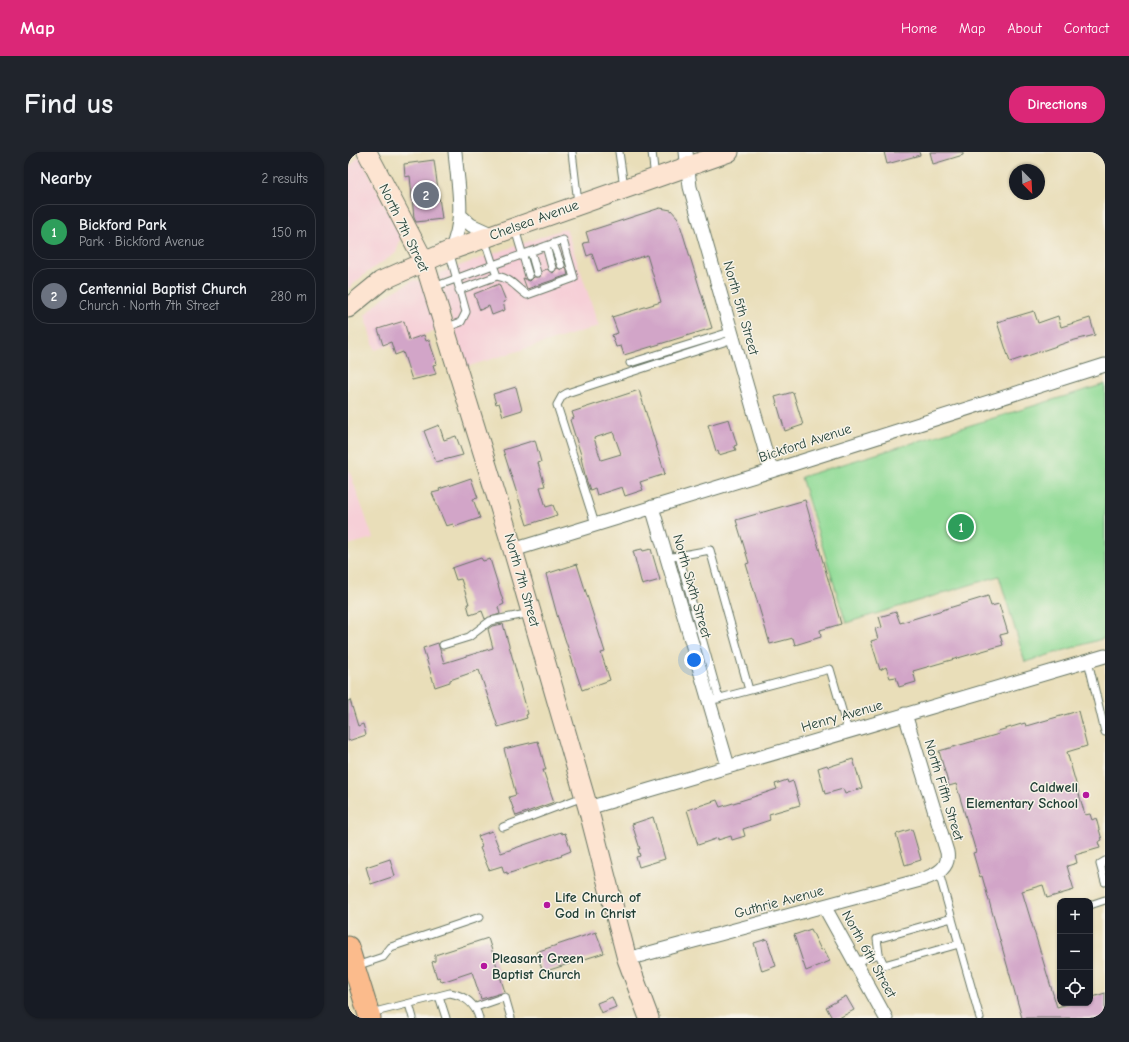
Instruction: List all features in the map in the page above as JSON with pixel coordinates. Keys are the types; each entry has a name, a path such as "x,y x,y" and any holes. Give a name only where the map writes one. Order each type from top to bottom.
{"main road":[{"path":"348,947 369,1016"}],"street":[{"name":"North 7th Street","path":"367,152 424,261 532,613 586,802 628,959 649,1018"},
{"path":"450,250 461,216 455,152"},
{"name":"Chelsea Avenue","path":"348,308 381,281 450,250 655,178 686,160 729,152"},
{"name":"North 5th Street","path":"686,160 690,187 731,336 772,471"},
{"path":"461,216 470,225 489,236"},
{"name":"Bickford Avenue","path":"513,550 772,471 1105,366"},
{"name":"North Sixth Street","path":"652,507 673,557 714,700 728,766"},
{"name":"Henry Avenue","path":"586,802 728,766 1105,656"},
{"name":"North Fifth Street","path":"904,714 946,852 946,863 939,873"},
{"name":"Guthrie Avenue","path":"628,959 924,879 939,873"},
{"name":"North 6th Street","path":"824,906 886,1018"}],"lane":[{"path":"572,152 578,204"},
{"path":"619,152 624,189"},
{"path":"652,152 655,178"},
{"path":"514,227 529,276"},
{"path":"489,236 493,265 497,276"},
{"path":"432,287 563,240 574,278 566,279 542,287 527,295 518,289 508,278 497,276 459,290"},
{"path":"554,243 561,265"},
{"path":"546,246 552,268"},
{"path":"444,328 461,322 466,312 456,279 450,250"},
{"path":"531,252 538,273"},
{"path":"630,363 731,336"},
{"path":"595,524 557,405 558,401 567,393 731,336"},
{"path":"673,557 710,550 749,690"},
{"path":"444,646 469,637 490,621 532,613"},
{"path":"1088,661 1105,732"},
{"path":"714,700 830,669 848,731"},
{"path":"503,827 586,802"},
{"path":"1105,861 1100,864 1105,882"},
{"path":"939,873 980,1018"},
{"path":"1093,904 1105,900"},
{"path":"354,967 384,957 391,947 480,917"},
{"path":"952,918 877,939 879,954 884,965 959,944"},
{"path":"855,962 879,954"},
{"path":"369,1016 450,993 462,996 476,1007 479,1018"},
{"path":"439,996 446,1018"},
{"path":"476,1007 505,997 510,1018"},
{"path":"409,1004 413,1018"}],"shaded area":[{"path":"360,155 401,238 396,253 365,274 348,289 348,169"},
{"path":"566,228 599,326 466,367 439,278 439,273"},
{"path":"414,280 421,281 439,330 375,350 365,315 384,297"},
{"path":"348,467 373,538 348,545"}],"green space":[{"path":"1105,384 1105,638 1025,662 999,576 846,623 801,477"}],"building":[{"path":"884,152 919,152 920,155 887,164"},
{"path":"930,152 963,152 963,155 933,164"},
{"path":"434,160 442,219 416,222 414,218 410,176 405,177 404,164"},
{"path":"660,208 671,210 678,218 712,328 624,355 621,346 616,347 612,335 618,333 612,317 661,302 647,255 598,271 592,254 587,256 583,243 589,242 586,232"},
{"path":"566,267 568,275 527,289 523,278 530,281 534,277 540,277 542,271 547,269 553,273 557,268 562,270"},
{"path":"499,284 506,301 503,302 505,310 492,315 489,306 480,310 474,294"},
{"path":"1034,311 1038,323 1058,316 1061,327 1090,318 1095,335 1071,341 1010,362 997,322"},
{"path":"404,321 409,340 424,335 426,341 429,340 437,364 433,365 436,374 412,380 403,352 395,355 391,342 383,345 378,329"},
{"path":"516,387 522,410 503,416 499,403 496,404 493,394"},
{"path":"639,390 665,474 640,482 643,490 625,496 622,487 597,495 595,488 590,490 586,479 582,458 570,420 574,418 572,412","holes":["613,432 621,454 601,460 594,438"]},
{"path":"793,392 803,425 785,431 775,397"},
{"path":"729,419 737,445 734,446 736,450 719,455 718,450 716,451 708,425"},
{"path":"439,425 444,440 456,436 463,455 436,462 424,431"},
{"path":"535,440 541,462 538,463 545,486 540,487 546,507 553,505 557,515 527,525 503,450"},
{"path":"471,478 478,498 473,499 480,518 454,527 453,524 446,526 432,493 440,491 439,489"},
{"path":"805,500 841,624 820,630 821,637 795,645 793,638 770,644 746,564 749,563 736,520"},
{"path":"642,549 643,551 651,549 660,580 642,585 633,551"},
{"path":"481,558 483,561 490,559 504,604 498,607 500,614 485,619 482,611 470,615 467,604 469,604 461,579 456,580 452,568"},
{"path":"577,564 605,652 601,653 610,680 582,690 557,615 546,574"},
{"path":"988,596 991,606 999,604 1008,633 1000,635 1003,645 913,671 916,682 899,687 896,677 890,678 886,667 880,670 871,641 878,639 875,629 882,627 879,617 896,612 900,623"},
{"path":"503,624 528,714 526,715 527,718 498,727 479,670 435,687 423,648 438,643 444,663 493,648 488,629 492,626"},
{"path":"350,700 358,726 363,724 366,735 348,741 348,701"},
{"path":"1078,711 1087,746 1067,752 1085,815 1090,814 1092,820 1096,818 1102,840 1098,842 1100,848 1075,855 1077,863 1067,866 1074,890 1047,898 1043,885 1022,891 1057,1007 1093,1006 1093,997 1105,993 1105,1018 1022,1018 982,876 980,877 973,853 976,852 956,784 949,786 939,751 999,734 998,731 1025,723 1026,726"},
{"path":"538,741 546,770 543,770 554,802 516,816 509,797 516,795 504,749"},
{"path":"853,759 862,788 845,794 843,789 825,794 818,768 827,765 828,767"},
{"path":"787,780 788,783 793,781 800,805 769,814 770,820 743,829 745,836 732,840 731,836 718,840 718,838 698,845 687,810 717,800 720,807 777,789 775,784"},
{"path":"653,817 665,859 639,867 636,857 640,856 638,849 640,849 632,824"},
{"path":"912,829 921,860 905,865 896,834"},
{"path":"492,831 501,853 561,832 562,834 565,833 571,851 561,855 562,856 507,874 507,872 504,873 502,866 489,870 480,848 482,847 478,836"},
{"path":"390,859 395,876 371,884 366,867"},
{"path":"811,929 821,950 824,949 830,961 806,971 794,935"},
{"path":"596,932 604,953 543,972 536,952"},
{"path":"488,938 505,992 481,999 472,972 442,982 439,977 437,978 432,962 435,961 435,955"},
{"path":"767,939 776,966 762,971 754,943"},
{"path":"846,996 854,1010 839,1018 832,1018 826,1007"},
{"path":"612,997 616,1007 601,1013 597,1003"}],"place":[{"name":"Centennial Baptist Church","path":"426,195"},
{"name":"Bickford Park","path":"961,527"},
{"name":"Caldwell Elementary School","path":"1086,795"},
{"name":"Life Church of God in Christ","path":"547,905"},
{"name":"Pleasant Green Baptist Church","path":"484,966"}]}
